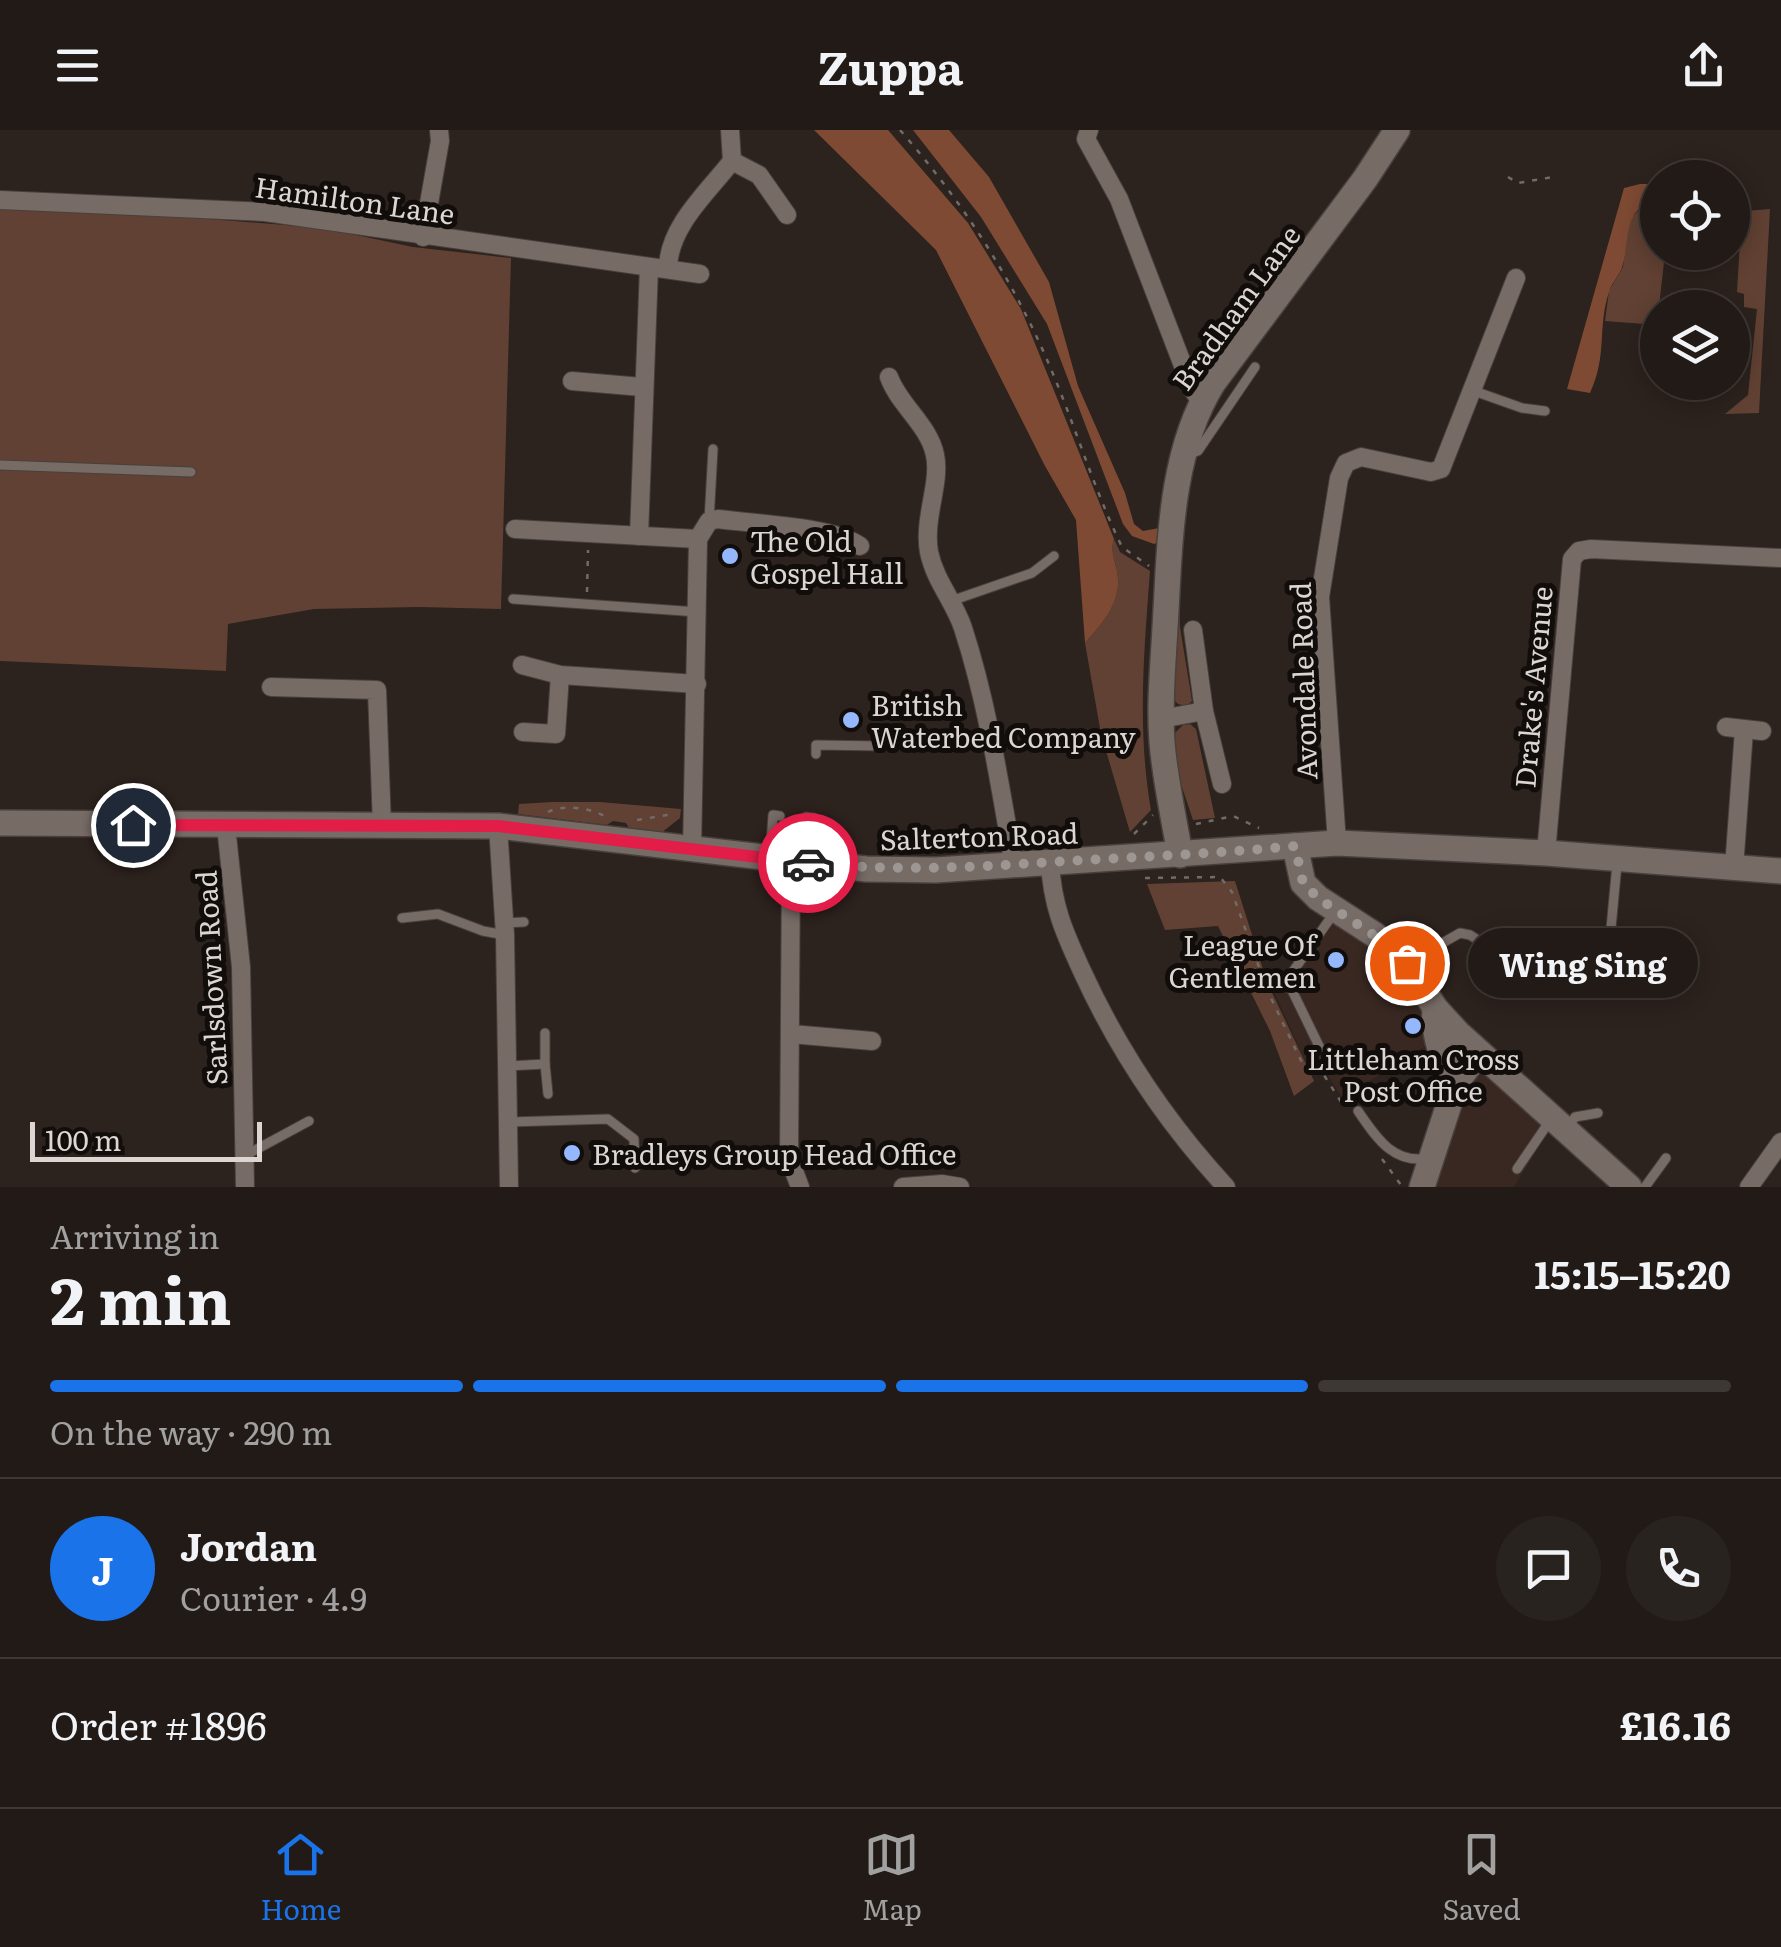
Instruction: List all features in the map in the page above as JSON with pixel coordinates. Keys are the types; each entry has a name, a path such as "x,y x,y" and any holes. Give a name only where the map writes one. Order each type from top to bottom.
{"main road":[{"name":"Bradham Lane","path":"1180,855 1161,719 1168,576 1183,455 1202,401 1366,179 1397,130"},
{"name":"Salterton Road","path":"0,823 498,826 866,869 1014,866 1337,843 1781,872"},
{"path":"1295,846 1303,883 1407,963 1436,1008 1479,1052 1629,1187"},
{"path":"1436,1008 1434,1021 1442,1054 1456,1083"},
{"path":"1422,1187 1456,1083 1479,1052"}],"street":[{"path":"423,237 440,142 438,130"},
{"path":"639,536 642,387 659,268 678,231 732,162 730,130"},
{"path":"1088,130 1086,139 1119,199 1192,389 1202,401"},
{"path":"732,162 759,174 787,215"},
{"name":"Hamilton Lane","path":"0,200 265,212 700,274"},
{"name":"Avondale Road","path":"1337,843 1320,597 1339,478 1346,463 1361,456 1431,472 1441,468 1516,278"},
{"path":"889,377 895,394 929,439 936,457 926,527 930,556 939,585 951,601 963,630 989,726 1014,866"},
{"path":"572,381 642,387"},
{"path":"692,850 698,540 709,521 718,519 828,534 849,538 860,546"},
{"path":"515,529 698,540"},
{"name":"Drake's Avenue","path":"1546,854 1572,559 1579,551 1591,549 1781,558"},
{"path":"1193,630 1204,711 1222,784"},
{"path":"522,665 560,675 697,684"},
{"path":"522,732 556,734 560,675"},
{"path":"271,687 378,690 382,826"},
{"path":"1161,719 1204,711"},
{"path":"1734,868 1744,729"},
{"name":"Sarlsdown Road","path":"226,826 241,967 246,1187"},
{"path":"498,826 505,929 509,1187"},
{"path":"792,862 788,1158 800,1187"},
{"path":"1050,862 1056,915 1123,1054 1154,1100 1226,1187"},
{"path":"791,1034 872,1041"},
{"path":"1749,1187 1781,1142"},
{"path":"903,1187 960,1187"}],"lane":[{"path":"1183,455 1198,451 1255,368"},
{"path":"1474,391 1522,408 1545,411"},
{"path":"709,521 713,449"},
{"path":"0,465 191,472"},
{"path":"951,601 1032,573 1054,556"},
{"path":"513,598 698,612"},
{"path":"816,754 816,745 882,746"},
{"path":"780,816 773,816 792,862"},
{"path":"792,862 814,818 806,818"},
{"path":"1608,960 1618,859"},
{"path":"1320,1048 1288,980 1336,910"},
{"path":"402,918 438,914 483,931 524,922"},
{"path":"1407,963 1460,933 1498,953 1542,962"},
{"path":"546,1033 548,1094"},
{"path":"508,1066 545,1064"},
{"path":"1358,1111 1382,1146 1416,1160 1434,1156"},
{"path":"1517,1169 1558,1125 1598,1113"},
{"path":"509,1122 608,1119 634,1139 635,1168"},
{"path":"245,1156 310,1120"},
{"path":"1645,1187 1666,1158"}],"path":[{"path":"900,130 964,208 1020,304 1048,361 1116,533"},
{"path":"1508,177 1518,183 1553,177"},
{"path":"586,604 589,533"},
{"path":"546,820 548,810 554,808 599,812 609,822"},
{"path":"628,824 680,811 693,812"},
{"path":"1196,824 1233,816 1262,829"},
{"path":"1140,830 1151,830"},
{"path":"1146,878 1220,877 1232,892 1268,992 1307,1074"}],"shaded area":[{"path":"814,130 888,130 968,223 1021,309 1114,539 1118,582 1115,601 1085,643 1076,520 936,250"},
{"path":"913,130 949,130 989,177 1049,282 1078,386 1125,493 1134,524 1143,531 1159,528 1158,542 1132,536 1123,524 1047,324 981,217"},
{"path":"1640,184 1640,209 1630,225 1622,268 1605,305 1595,379 1590,393 1567,389 1624,188"},
{"path":"0,209 107,211 323,228 413,247 511,258 501,609 314,609 228,624 226,671 0,661"},
{"path":"1640,209 1640,270 1663,270 1661,290 1640,290 1640,324 1605,321 1609,291 1623,267 1629,220"},
{"path":"1770,209 1759,413 1725,414 1742,400 1750,400 1757,309 1750,308 1750,290 1737,290 1738,270 1750,270 1750,211"},
{"path":"1114,539 1120,552 1150,571 1143,721 1151,810 1130,832 1101,734 1085,643 1115,601 1118,582"},
{"path":"1179,580 1180,627 1192,701 1187,706 1171,697"},
{"path":"1190,724 1196,729 1215,818 1193,820 1180,781 1173,735"},
{"path":"552,802 681,809 680,818 661,833 613,821 607,825 518,814 519,804"},
{"path":"1235,881 1267,982 1314,1081 1294,1096 1270,1031 1218,926 1165,930 1147,884"},
{"path":"1336,921 1387,957 1417,1002 1431,1043 1342,1098 1319,1061 1307,1065 1270,983 1280,977 1295,978"},
{"path":"1484,1071 1551,1127 1514,1187 1430,1187 1468,1077"}],"way so far":[{"path":"808,863 936,870 1295,846 1303,883 1407,963"}],"place":[{"name":"The Old Gospel Hall","path":"730,556"},
{"name":"British Waterbed Company","path":"851,720"},
{"name":"League Of Gentlemen","path":"1336,960"},
{"name":"Wing Sing","path":"1407,963"},
{"name":"Littleham Cross Post Office","path":"1413,1026"},
{"name":"Bradleys Group Head Office","path":"572,1153"}],"route":[{"path":"133,825 498,826 808,863"}]}
